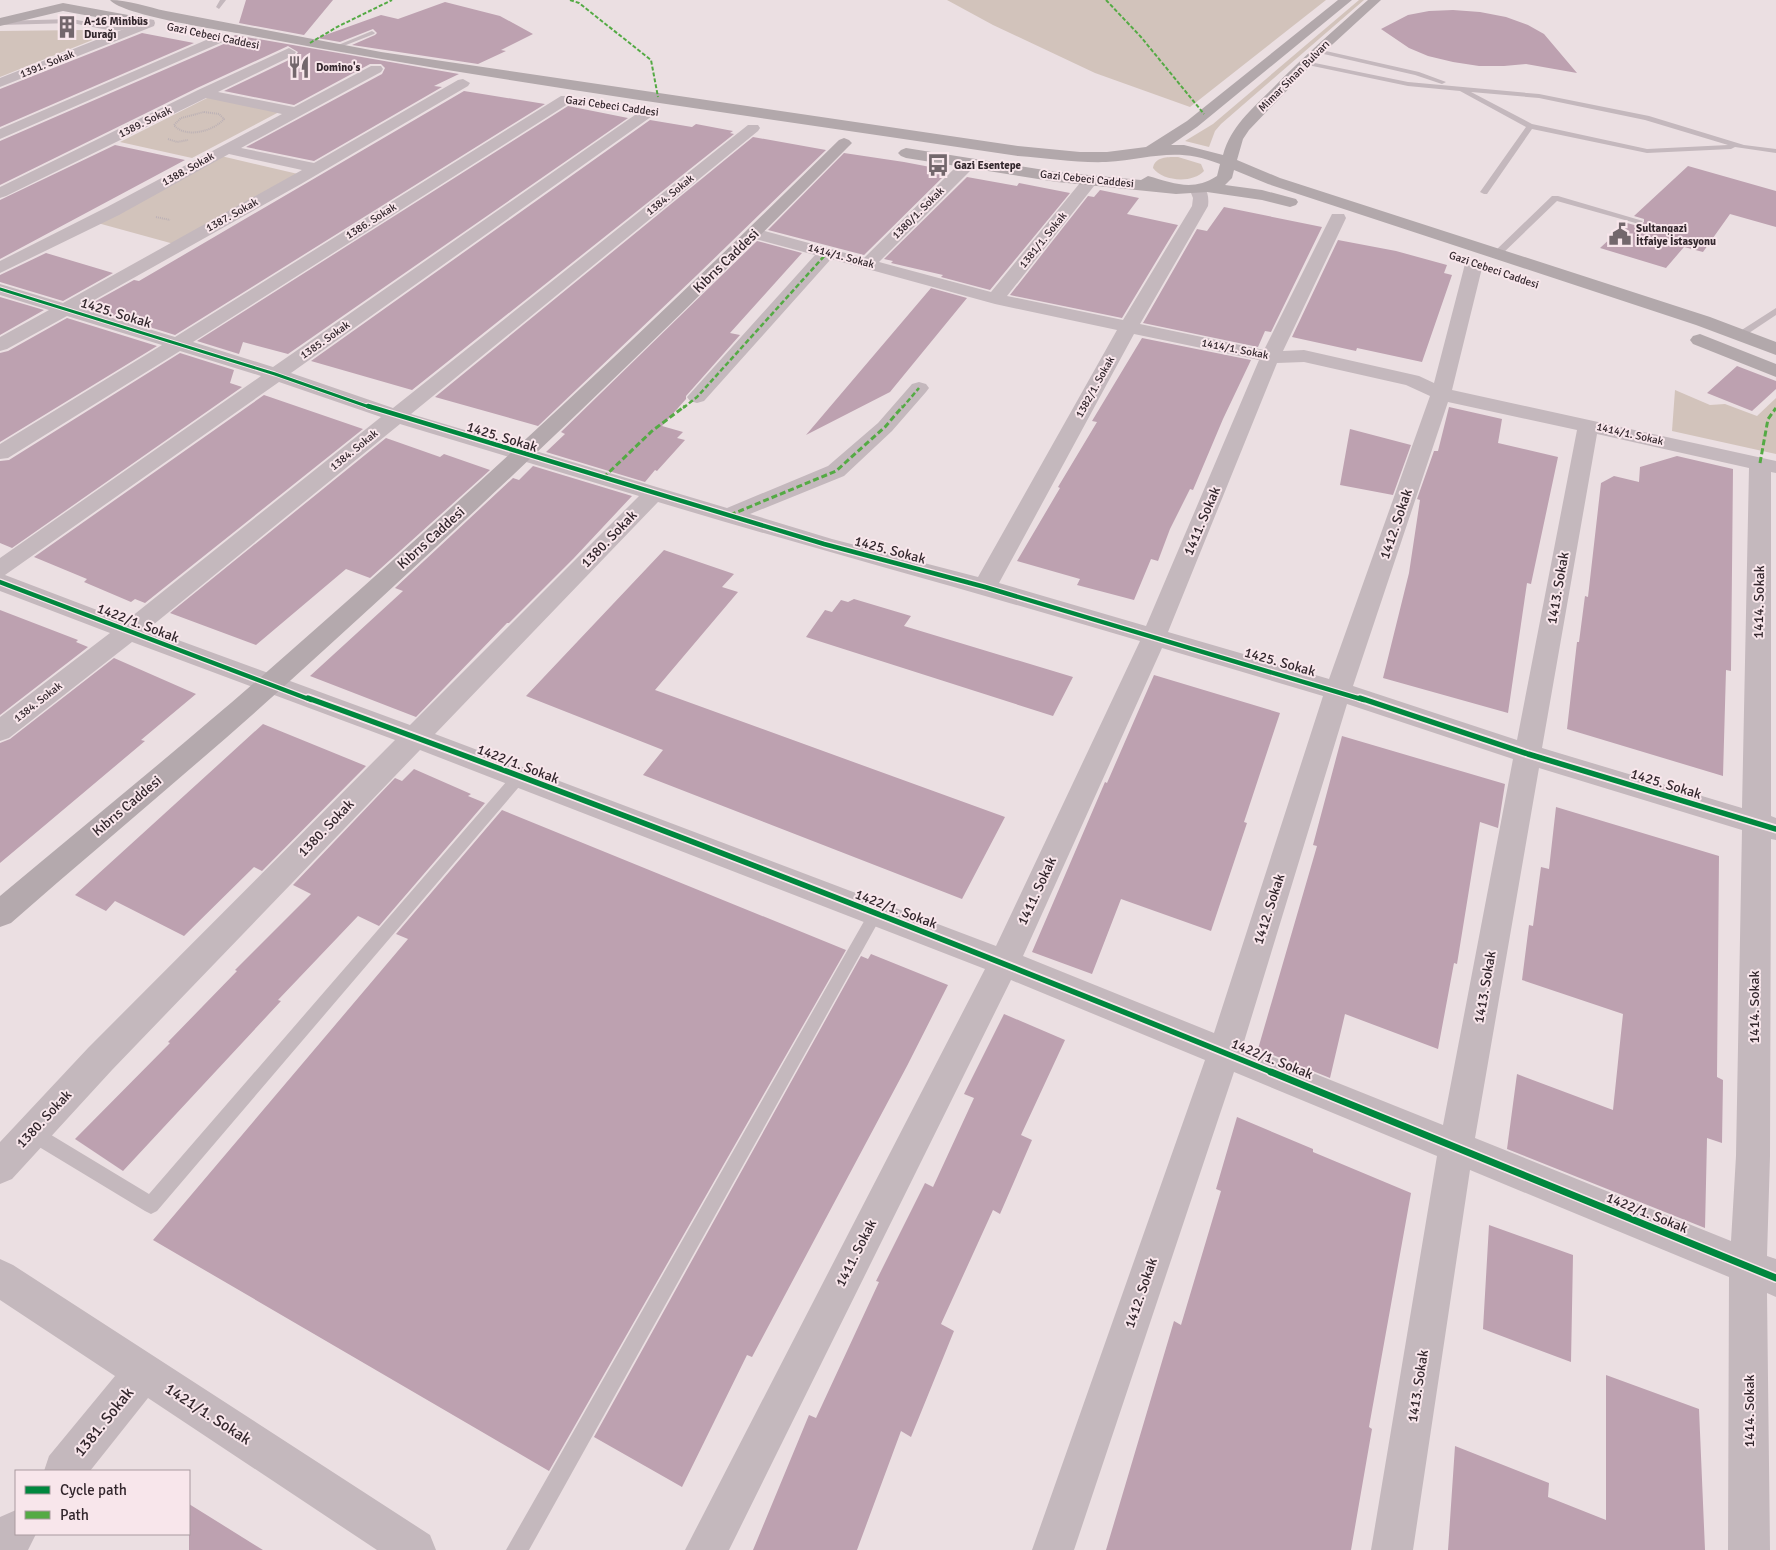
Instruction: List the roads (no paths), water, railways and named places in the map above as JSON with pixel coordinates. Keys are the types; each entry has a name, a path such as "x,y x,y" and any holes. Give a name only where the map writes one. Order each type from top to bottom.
{"main road":[{"path":"0,23 90,0"},
{"name":"Gazi Cebeci Caddesi","path":"116,0 127,6 166,15 398,59 1018,150 1080,157 1107,157 1166,149 1184,150 1213,156 1274,181 1486,259 1511,276"},
{"path":"166,0 161,6 161,11 166,15"},
{"path":"1164,187 1140,178 1134,171 1133,165 1137,158 1166,143 1192,124 1346,0"},
{"name":"Mimar Sinan Bulvarı","path":"1202,188 1224,178 1235,139 1243,128 1317,51 1375,0"},
{"name":"Gazi Cebeci Caddesi","path":"0,13 23,3 63,7 144,25 376,69 482,86"},
{"name":"Gazi Cebeci Caddesi","path":"547,96 584,102"},
{"name":"Gazi Cebeci Caddesi","path":"631,108 668,114"},
{"name":"Kıbrıs Caddesi","path":"0,914 269,684 523,455 754,233 844,143"},
{"name":"Gazi Cebeci Caddesi","path":"892,150 1090,181 1202,188 1262,195 1703,321 1776,349"},
{"path":"1684,334 1776,371"}],"street":[{"name":"1391. Sokak","path":"0,83 144,25"},
{"path":"0,134 220,38"},
{"name":"1389. Sokak","path":"0,192 289,52"},
{"name":"1388. Sokak","path":"0,268 119,207 376,69"},
{"name":"1387. Sokak","path":"0,345 207,230 463,83"},
{"path":"203,93 295,112"},
{"name":"1386. Sokak","path":"0,453 566,99"},
{"name":"1385. Sokak","path":"0,569 650,111"},
{"name":"1384. Sokak","path":"0,732 129,632 753,128"},
{"path":"224,149 316,168"},
{"name":"1380/1. Sokak","path":"868,263 969,163"},
{"name":"1381/1. Sokak","path":"995,299 1090,181"},
{"name":"1382/1. Sokak","path":"985,587 1128,328 1200,206 1202,188"},
{"name":"1411. Sokak","path":"706,1550 1004,963 1154,637 1270,357 1338,218"},
{"name":"1414/1. Sokak","path":"754,233 995,299 1270,357 1304,356 1412,380 1441,394 1768,465"},
{"path":"696,397 827,253"},
{"name":"1412. Sokak","path":"1053,1550 1224,1052 1338,691 1486,259"},
{"name":"1425. Sokak","path":"0,289 275,374 396,416 523,455 824,544 985,587 1338,691 1528,754 1766,826"},
{"path":"729,515 836,471 885,427 919,388"},
{"name":"1413. Sokak","path":"1392,1550 1456,1146 1588,425"},
{"name":"1414. Sokak","path":"1749,1550 1762,1272 1764,1160 1768,465"},
{"name":"1380. Sokak","path":"0,1167 100,1059 654,493"},
{"name":"1422/1. Sokak","path":"0,582 129,632 415,737 1004,963 1762,1272"},
{"name":"1421/1. Sokak","path":"0,1278 415,1550"},
{"name":"1381. Sokak","path":"65,1470 144,1372"},
{"path":"1,1550 15,1532"}],"lane":[{"path":"219,7 222,0"},
{"path":"63,7 66,15 72,21"},
{"path":"0,23 72,21 113,29 144,25"},
{"path":"334,48 372,33"},
{"path":"1317,51 1417,73 1458,88 1530,126 1647,151 1743,147 1776,151"},
{"path":"1305,63 1408,84 1539,96 1646,118 1743,147"},
{"path":"1484,192 1530,126"},
{"path":"1486,259 1555,198 1639,221"},
{"path":"1740,336 1776,311"},
{"path":"32,1133 151,1205 520,777"},
{"path":"517,1550 876,913"}],"place":[{"name":"A-16 Minibüs Durağı","path":"67,27"},
{"name":"Domino's","path":"299,67"},
{"name":"Gazi Esentepe","path":"938,165"},
{"name":"Sultangazi İtfaiye İstasyonu","path":"1620,234"}]}
